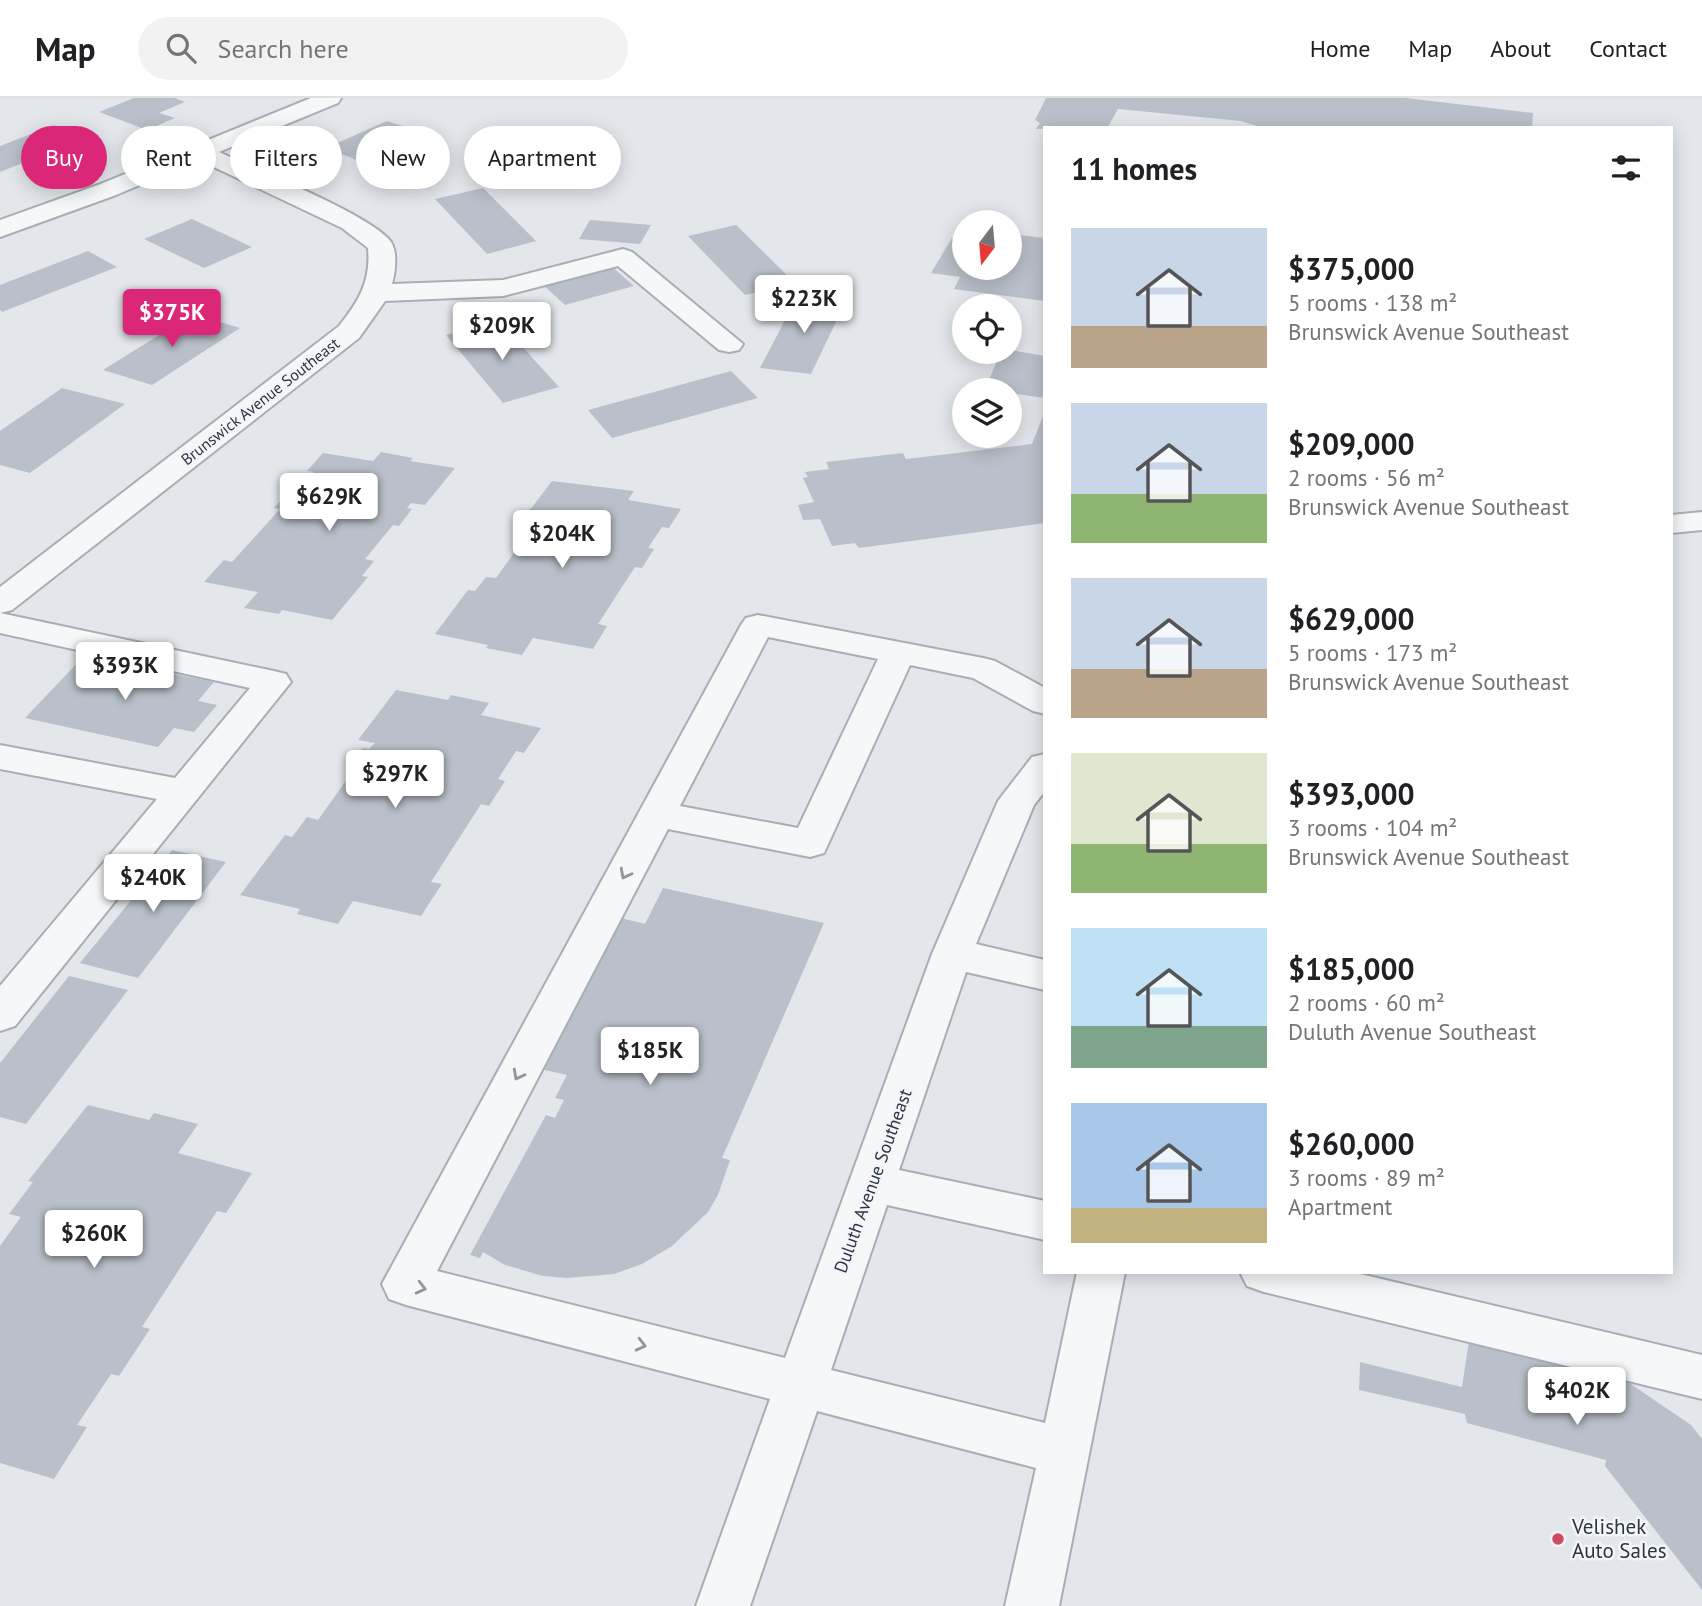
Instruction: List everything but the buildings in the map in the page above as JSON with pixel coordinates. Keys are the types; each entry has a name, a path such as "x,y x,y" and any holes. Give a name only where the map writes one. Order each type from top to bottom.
{"street":[{"path":"216,145 330,98"},
{"name":"Brunswick Avenue Southeast","path":"0,603 349,332 378,293 384,267 380,245 351,223 216,160"},
{"path":"0,229 121,182"},
{"path":"378,293 503,288 623,257 729,344"},
{"path":"1673,524 1702,521"},
{"path":"0,623 274,682 0,1015"},
{"path":"1043,703 983,669 758,625 407,1284 1065,1452"},
{"path":"657,814 810,844 898,653"},
{"path":"0,757 183,792"},
{"name":"Duluth Avenue Southeast","path":"723,1606 953,954 1017,802 1043,768"},
{"path":"953,954 1043,975"},
{"path":"872,1183 1043,1221"},
{"path":"1032,1606 1101,1274"},
{"path":"1273,1274 1702,1377"}],"place":[{"name":"Velishek Auto Sales","path":"1558,1539"}]}
